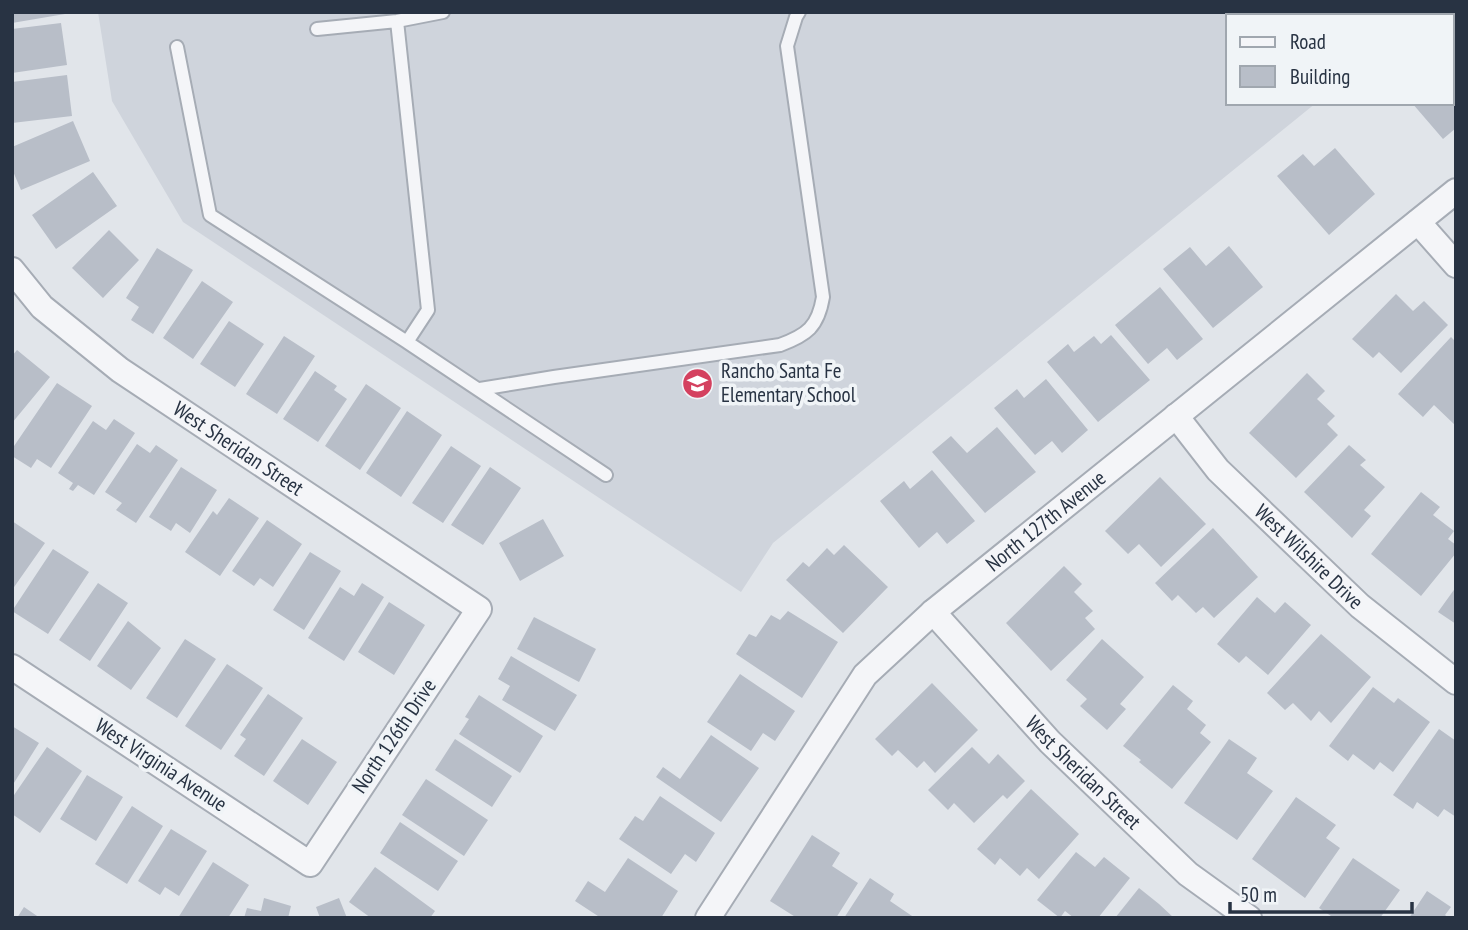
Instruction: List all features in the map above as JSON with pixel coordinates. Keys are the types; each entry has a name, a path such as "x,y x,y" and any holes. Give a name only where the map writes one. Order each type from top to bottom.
{"street":[{"name":"North 127th Avenue","path":"708,918 866,675 933,612 1456,191"},
{"path":"1418,222 1456,265"},
{"name":"West Sheridan Street","path":"12,270 42,307 120,370 479,609"},
{"name":"West Wilshire Drive","path":"1176,416 1218,470 1360,606 1456,682"},
{"name":"North 126th Drive","path":"310,864 479,609"},
{"name":"West Sheridan Street","path":"933,612 1050,742 1188,874 1249,918"},
{"name":"West Virginia Avenue","path":"12,667 310,864"}],"lane":[{"path":"317,29 397,21 443,12"},
{"path":"480,389 554,376 780,345 800,338 814,325 823,297 787,46 799,12"},
{"path":"397,21 428,310 407,342"},
{"path":"177,47 210,215 480,389 606,475"}],"shaded area":[{"name":"Rancho Santa Fe Elementary School","path":"98,12 1428,12 1226,14 1226,105 1314,105 773,543 741,592 183,222 112,101"}],"building":[{"path":"12,12 65,12 65,14 12,23"},
{"path":"61,23 67,65 12,73 12,29"},
{"path":"1454,51 1456,128 1443,139 1414,105 1454,105"},
{"path":"67,75 72,116 12,123 12,82"},
{"path":"73,121 90,161 21,190 12,169 12,147"},
{"path":"1335,148 1375,194 1329,235 1277,176 1303,154 1314,166"},
{"path":"93,172 117,206 56,249 32,215"},
{"path":"109,230 139,260 103,298 72,268"},
{"path":"1229,246 1263,287 1213,328 1163,269 1190,247 1206,266"},
{"path":"157,248 193,270 153,334 131,320 139,307 126,298"},
{"path":"202,281 233,302 193,359 163,338"},
{"path":"1160,287 1203,339 1177,360 1167,348 1148,364 1115,325"},
{"path":"1396,294 1413,311 1424,301 1448,325 1401,373 1379,352 1373,358 1352,339"},
{"path":"229,321 264,344 235,387 200,364"},
{"path":"1111,335 1150,380 1098,422 1047,362 1068,344 1074,352 1094,336 1101,344"},
{"path":"284,336 315,356 277,414 246,394"},
{"path":"1451,337 1456,342 1456,426 1434,405 1423,417 1398,394"},
{"path":"17,350 50,377 12,423 12,356"},
{"path":"315,371 337,386 334,390 347,399 318,442 283,419"},
{"path":"1307,373 1325,391 1317,399 1335,416 1327,424 1338,435 1296,478 1249,433"},
{"path":"1046,379 1088,430 1062,453 1052,441 1035,455 994,408 1017,389 1024,398"},
{"path":"57,383 92,406 51,468 37,459 31,468 12,456 12,449"},
{"path":"366,384 401,408 360,470 325,446"},
{"path":"407,411 442,435 401,497 366,473"},
{"path":"114,419 135,433 94,495 78,485 73,491 69,489 73,483 58,473 93,421 106,430"},
{"path":"997,427 1036,472 985,513 932,452 951,436 967,453"},
{"path":"137,444 150,453 156,445 178,460 136,523 116,510 122,503 105,492"},
{"path":"1349,445 1366,460 1360,465 1385,487 1364,510 1371,516 1352,538 1304,492"},
{"path":"451,446 481,466 443,523 412,503"},
{"path":"181,467 217,490 190,533 176,523 171,531 149,517"},
{"path":"490,467 521,488 483,545 451,525"},
{"path":"932,470 975,521 947,544 937,532 919,548 880,501 904,481 910,489"},
{"path":"1160,477 1206,524 1161,567 1139,544 1128,554 1105,531"},
{"path":"1421,492 1440,507 1433,515 1454,531 1448,539 1456,545 1456,553 1421,596 1371,554"},
{"path":"229,498 259,518 220,576 185,552 213,511 217,515"},
{"path":"543,519 564,556 520,581 499,543"},
{"path":"267,520 302,544 273,587 260,578 254,586 232,571"},
{"path":"12,521 45,543 12,590"},
{"path":"1213,528 1258,577 1214,618 1203,607 1196,613 1178,595 1172,601 1155,583"},
{"path":"844,545 888,587 843,633 786,580 803,562 809,567 827,548 834,555"},
{"path":"53,549 89,572 48,634 12,611"},
{"path":"310,552 341,571 304,630 273,610"},
{"path":"1064,566 1082,584 1074,592 1093,611 1085,618 1095,629 1051,671 1006,623"},
{"path":"98,583 128,603 90,661 59,640"},
{"path":"362,583 384,597 344,661 308,638 340,587 354,596"},
{"path":"1456,587 1456,624 1438,612"},
{"path":"1257,597 1275,613 1285,602 1311,625 1268,675 1246,656 1239,663 1217,644"},
{"path":"389,602 425,625 394,675 358,652"},
{"path":"788,611 838,642 802,698 736,654 749,634 756,637 771,615 780,620"},
{"path":"534,617 596,649 579,682 517,649"},
{"path":"128,621 161,648 131,690 97,666"},
{"path":"1321,634 1371,677 1331,723 1319,711 1311,721 1293,703 1285,710 1267,693"},
{"path":"185,639 216,659 177,718 146,698"},
{"path":"1102,639 1144,677 1120,704 1126,709 1107,730 1080,706 1087,699 1066,680"},
{"path":"511,656 577,695 555,731 502,700 510,686 498,679"},
{"path":"227,664 263,688 221,750 185,726"},
{"path":"740,674 795,711 775,741 763,733 751,751 707,722"},
{"path":"932,683 978,730 935,773 924,761 917,768 898,750 892,756 875,739"},
{"path":"1173,685 1193,701 1187,709 1206,725 1200,733 1211,742 1172,789 1123,746"},
{"path":"1373,687 1394,703 1398,698 1430,722 1393,772 1380,762 1374,770 1353,754 1348,761 1329,746"},
{"path":"268,694 303,718 264,776 234,756 246,739 240,735"},
{"path":"479,695 543,736 520,773 459,734 469,719 465,717"},
{"path":"12,726 39,743 12,786"},
{"path":"1439,729 1456,741 1456,817 1444,809 1438,817 1417,802 1413,809 1393,795"},
{"path":"711,735 759,768 721,822 656,777 663,767 680,779"},
{"path":"302,739 337,762 308,805 273,781"},
{"path":"455,739 512,776 492,807 435,770"},
{"path":"1229,739 1257,758 1247,773 1273,791 1237,840 1184,803"},
{"path":"47,747 82,771 40,833 12,814 12,798"},
{"path":"972,747 989,764 998,754 1025,781 1007,799 1003,795 974,823 954,803 948,810 928,790"},
{"path":"87,775 123,797 96,841 60,819"},
{"path":"426,779 488,820 464,856 402,815"},
{"path":"1031,789 1079,834 1039,879 1027,868 1020,876 1000,858 995,865 977,849"},
{"path":"660,796 715,833 696,862 685,854 671,874 619,839 635,816 643,821"},
{"path":"1296,797 1336,825 1326,838 1340,848 1305,898 1252,859"},
{"path":"132,806 163,826 127,884 95,864"},
{"path":"400,822 458,861 438,891 380,853"},
{"path":"171,829 207,851 179,896 165,887 160,895 138,881"},
{"path":"812,835 840,853 832,866 858,883 836,918 797,918 770,901"},
{"path":"1076,852 1095,867 1104,857 1130,878 1098,918 1074,918 1065,911 1060,918 1037,900"},
{"path":"628,858 678,891 661,918 601,918 575,901 588,881 605,892"},
{"path":"1353,858 1400,890 1380,918 1334,918 1319,908"},
{"path":"213,862 249,885 228,918 178,918"},
{"path":"375,867 435,911 430,918 371,918 349,902"},
{"path":"870,878 894,894 890,901 915,918 844,918"},
{"path":"1139,888 1159,904 1174,918 1115,918"},
{"path":"1427,891 1451,907 1445,915 1449,918 1409,918"},
{"path":"264,898 291,906 288,918 244,918 247,908 261,911"},
{"path":"339,898 347,918 320,918 316,907"},
{"path":"24,907 40,918 17,918"}],"place":[{"name":"Rancho Santa Fe Elementary School","path":"698,383"}]}
